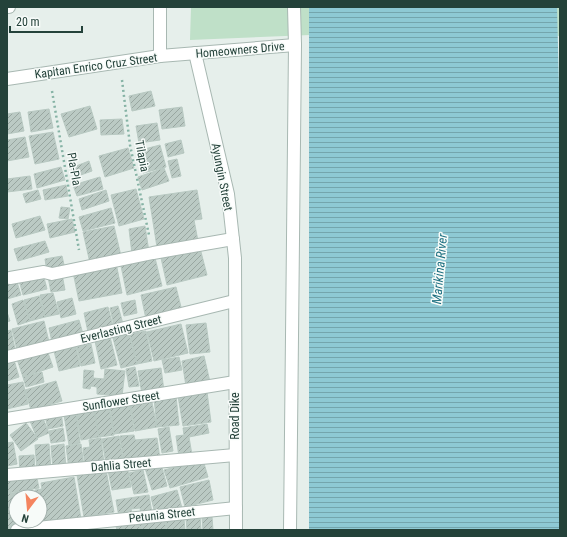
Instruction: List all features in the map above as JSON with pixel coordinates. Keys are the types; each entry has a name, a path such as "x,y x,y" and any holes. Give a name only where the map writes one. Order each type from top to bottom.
{"street":[{"path":"160,7 160,56"},
{"path":"290,530 295,46 294,7"},
{"name":"Homeowners Drive","path":"190,54 295,46"},
{"name":"Kapitan Enrico Cruz Street","path":"7,78 160,56 190,54"},
{"name":"Ayungin Street","path":"190,54 228,194 235,258 235,302"},
{"path":"10,278 44,272 52,274 153,253 233,239"},
{"name":"Everlasting Street","path":"7,357 235,302"},
{"name":"Road Dike","path":"235,302 236,530"},
{"name":"Sunflower Street","path":"7,419 235,382"},
{"name":"Dahlia Street","path":"7,475 235,455"},
{"name":"Petunia Street","path":"16,530 236,508"}],"path":[{"name":"Tilapia","path":"119,62 130,145 153,253"},
{"name":"Pla-Pla","path":"49,72 82,268"}],"green space":[{"path":"191,7 309,7 310,35 190,40"},
{"path":"557,7 560,7 560,36 557,36"}],"water":[{"name":"Marikina River","path":"309,7 557,7 560,126 560,530 309,530"}],"building":[{"path":"151,91 155,106 132,111 129,96"},
{"path":"90,106 97,129 69,137 61,114"},
{"path":"182,107 185,126 162,129 159,110"},
{"path":"49,109 53,128 31,132 28,112"},
{"path":"20,112 24,131 7,134 7,114"},
{"path":"122,119 124,134 101,135 100,120"},
{"path":"157,123 160,140 139,143 136,126"},
{"path":"53,132 59,159 35,164 29,136"},
{"path":"25,137 29,157 7,161 7,140"},
{"path":"181,140 184,153 168,157 165,144"},
{"path":"160,145 166,167 143,173 137,151"},
{"path":"128,148 134,168 105,177 99,156"},
{"path":"177,159 181,176 172,178 168,161"},
{"path":"89,161 92,171 75,177 71,168"},
{"path":"61,167 65,180 37,188 34,174"},
{"path":"164,168 169,181 142,190 138,177"},
{"path":"30,176 32,189 7,192 7,179"},
{"path":"100,177 103,189 77,196 73,185"},
{"path":"66,185 68,196 45,200 43,190"},
{"path":"136,189 144,219 119,226 111,195"},
{"path":"38,190 41,199 26,203 23,194"},
{"path":"106,190 109,201 82,210 79,199"},
{"path":"197,190 202,219 194,220 198,241 157,247 149,197"},
{"path":"61,207 70,208 68,219 59,218"},
{"path":"111,208 115,223 83,231 79,217"},
{"path":"40,216 45,230 16,238 12,224"},
{"path":"72,219 75,232 50,238 47,224"},
{"path":"114,226 121,256 90,263 83,232"},
{"path":"145,226 149,252 132,254 129,229"},
{"path":"45,241 49,252 18,261 14,249"},
{"path":"200,248 207,275 167,285 161,258"},
{"path":"62,256 65,269 47,272 45,259"},
{"path":"155,258 162,286 127,295 121,266"},
{"path":"116,263 122,293 79,301 73,272"},
{"path":"43,274 47,289 23,295 19,280"},
{"path":"62,274 65,290 51,292 48,277"},
{"path":"16,279 21,295 7,299 7,281"},
{"path":"176,287 182,311 146,319 141,295"},
{"path":"53,293 59,314 45,317 40,295"},
{"path":"39,296 45,317 30,321 24,300"},
{"path":"72,298 76,314 61,318 57,302"},
{"path":"23,300 30,321 18,325 12,304"},
{"path":"135,300 137,313 124,316 121,303"},
{"path":"118,306 123,324 114,326 110,308"},
{"path":"108,307 113,326 88,332 84,313"},
{"path":"7,312 10,321 7,322"},
{"path":"79,320 83,334 52,342 49,328"},
{"path":"44,321 49,342 17,350 12,329"},
{"path":"206,323 210,352 190,354 186,325"},
{"path":"181,324 188,353 154,361 147,332"},
{"path":"11,330 15,349 7,351 7,331"},
{"path":"146,331 152,361 137,364 130,334"},
{"path":"129,334 137,364 121,368 113,338"},
{"path":"110,337 117,365 101,369 95,341"},
{"path":"91,344 95,363 81,366 77,347"},
{"path":"76,347 80,366 59,371 54,351"},
{"path":"47,350 53,367 23,377 17,359"},
{"path":"204,356 210,382 186,386 182,361"},
{"path":"179,357 182,370 165,373 162,360"},
{"path":"14,360 19,377 7,381 7,361"},
{"path":"135,367 139,386 129,387 126,369"},
{"path":"161,368 164,391 142,394 138,371"},
{"path":"105,369 125,371 122,396 97,394 97,387 91,386 90,389 83,388 84,370 94,371 93,378 104,379"},
{"path":"42,372 44,382 26,387 23,377"},
{"path":"56,381 62,401 31,410 25,390"},
{"path":"23,382 28,404 7,409 7,385"},
{"path":"207,392 211,422 183,426 178,396"},
{"path":"176,396 179,425 157,427 154,398"},
{"path":"151,398 157,427 135,431 130,402"},
{"path":"130,404 134,431 114,434 110,407"},
{"path":"109,407 114,435 99,437 94,410"},
{"path":"94,410 99,437 81,440 76,413"},
{"path":"61,413 63,426 48,429 45,416"},
{"path":"76,414 80,443 69,445 64,415"},
{"path":"42,416 49,433 37,438 30,421"},
{"path":"26,423 38,439 21,451 10,435"},
{"path":"207,424 209,433 189,437 192,455 179,457 176,436 184,435 183,428"},
{"path":"169,427 173,451 162,453 158,429"},
{"path":"63,428 65,441 51,443 49,431"},
{"path":"134,435 135,440 157,438 160,459 124,464 120,436"},
{"path":"119,436 123,461 106,464 102,439"},
{"path":"101,438 104,464 85,467 83,448 90,447 89,440"},
{"path":"13,442 17,464 7,466 7,443"},
{"path":"49,444 51,470 37,471 35,445"},
{"path":"64,444 66,468 53,469 51,446"},
{"path":"81,444 84,467 69,469 66,446"},
{"path":"34,455 35,471 20,472 19,456"},
{"path":"203,460 208,477 170,488 164,470"},
{"path":"161,464 167,486 152,490 145,468"},
{"path":"127,466 131,487 112,490 108,470"},
{"path":"106,470 114,512 84,517 77,475"},
{"path":"143,470 148,492 134,494 129,473"},
{"path":"36,474 39,488 8,489 7,493 7,479"},
{"path":"74,477 81,519 48,525 48,489 42,489 41,483"},
{"path":"209,480 213,500 185,507 180,487"},
{"path":"177,490 182,508 155,514 151,497"},
{"path":"7,494 8,494 7,529"},
{"path":"149,495 152,513 141,514 140,508 131,509 132,515 119,517 116,500"},
{"path":"200,516 201,530 187,530 186,518"},
{"path":"202,517 212,517 213,530 203,530"},
{"path":"184,519 185,530 167,530 166,521"},
{"path":"165,520 166,530 140,530 139,524"},
{"path":"138,522 140,530 117,530 116,526"}]}
